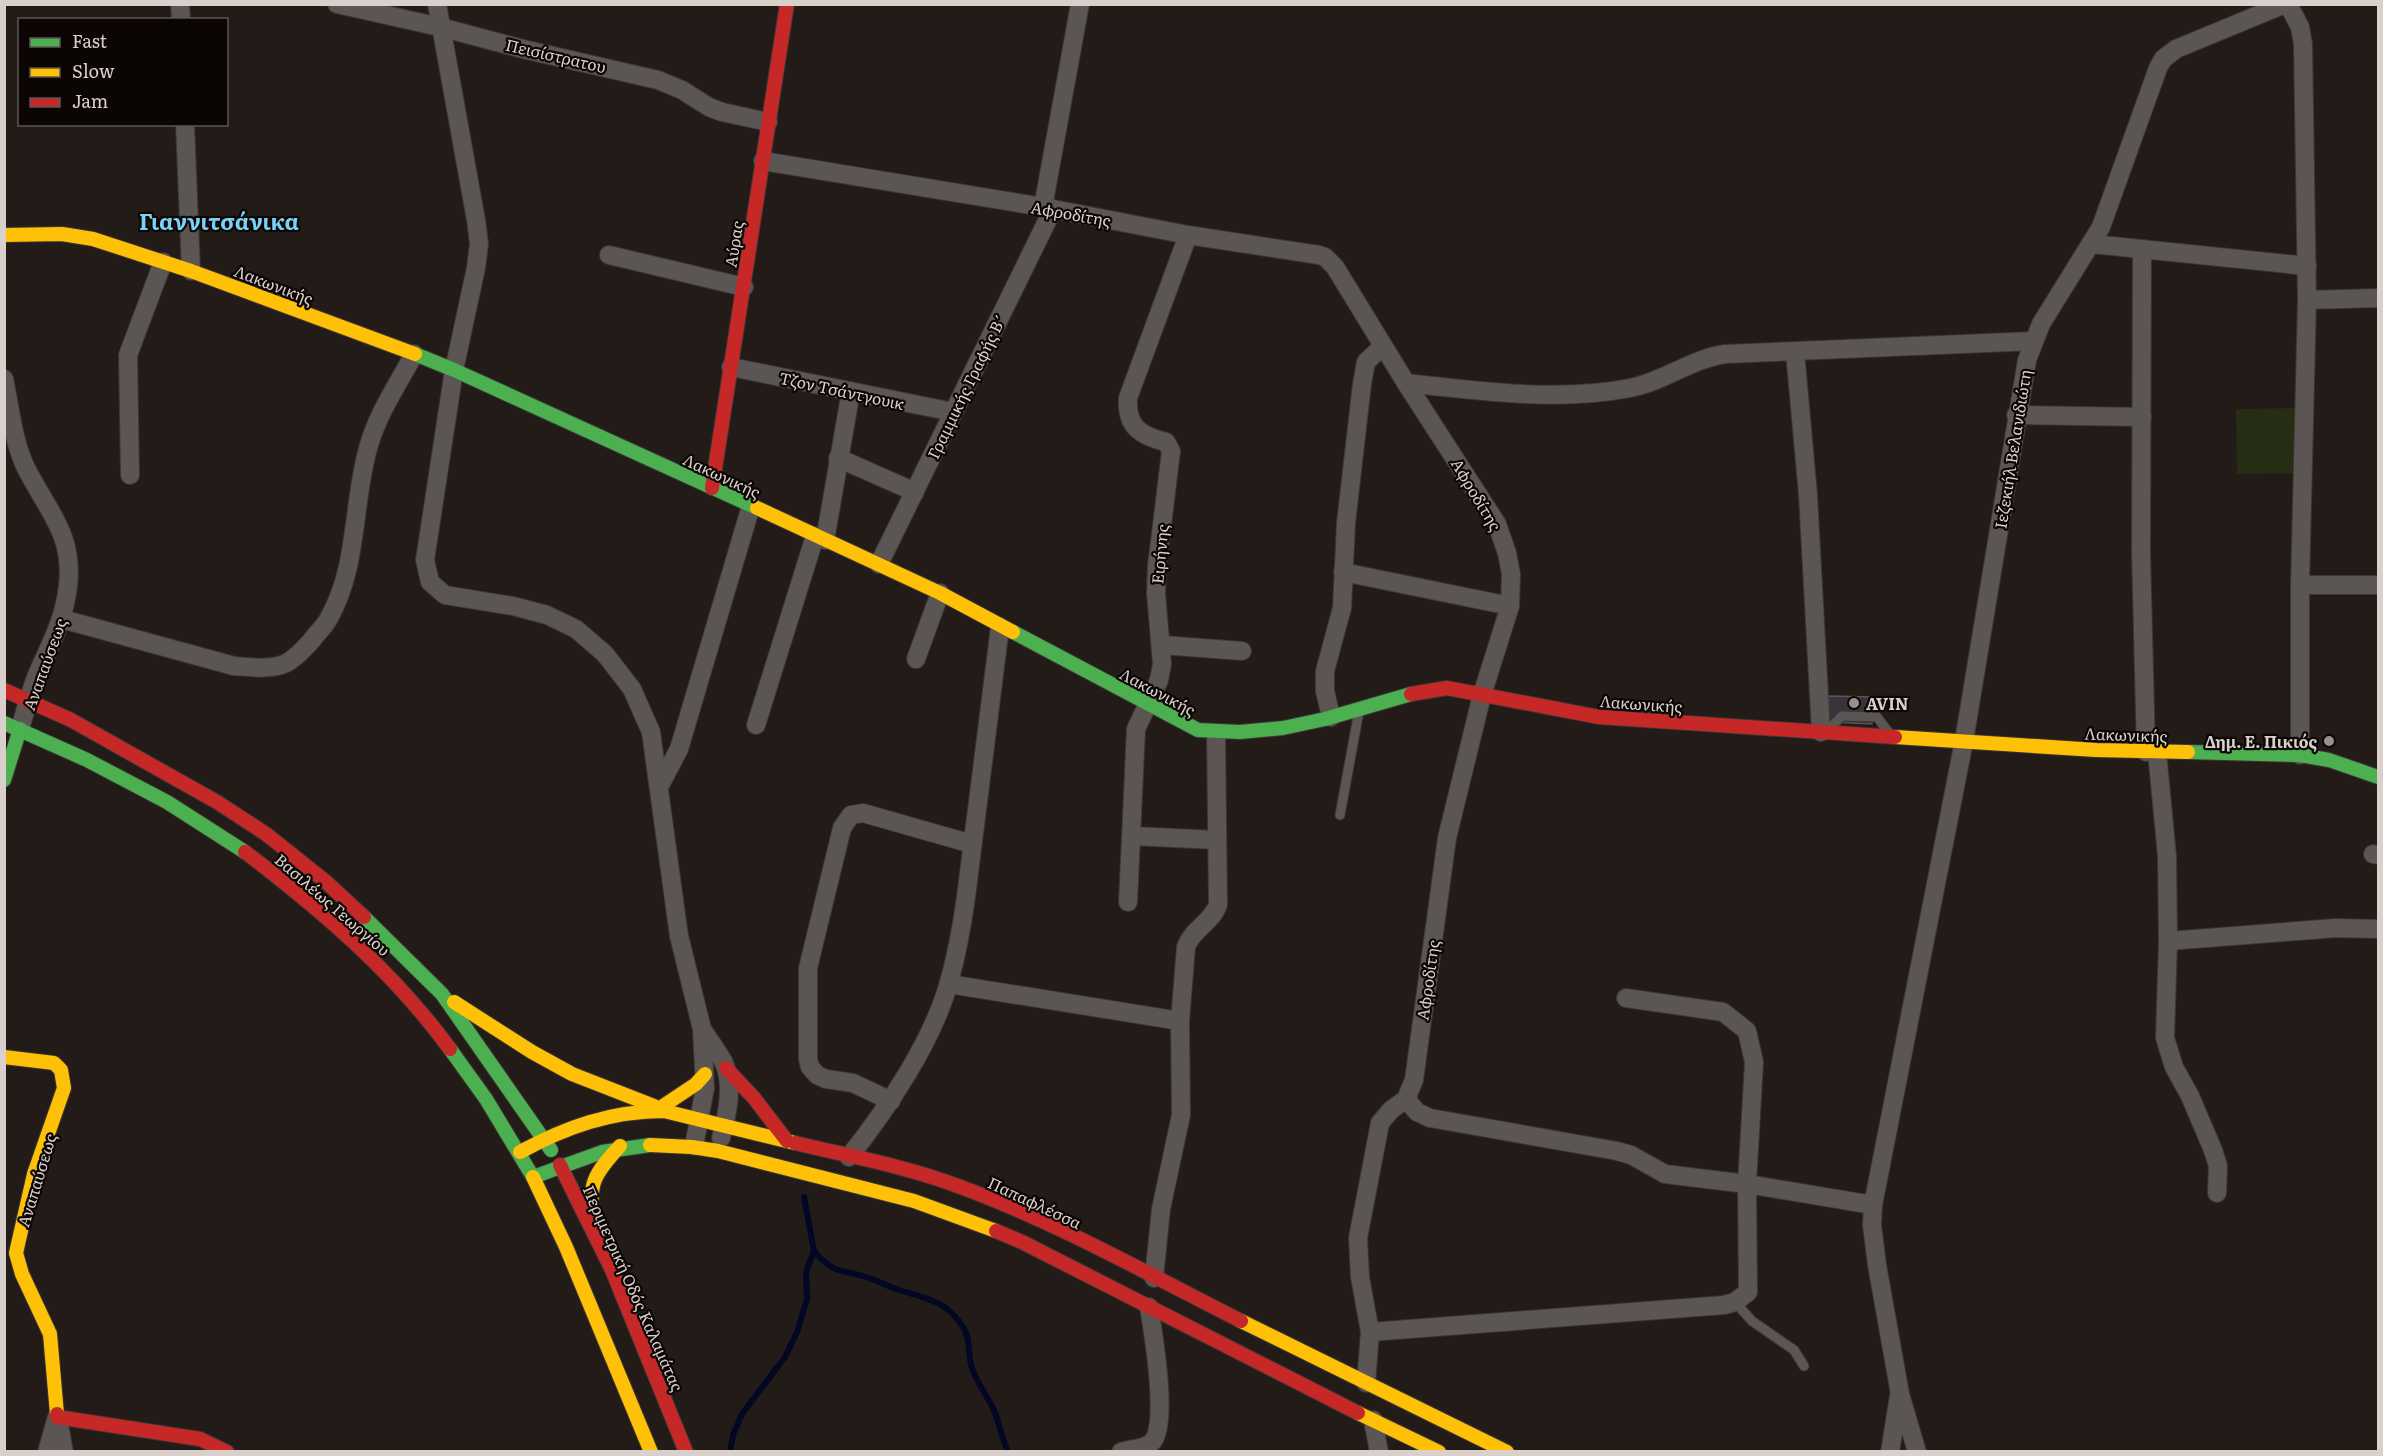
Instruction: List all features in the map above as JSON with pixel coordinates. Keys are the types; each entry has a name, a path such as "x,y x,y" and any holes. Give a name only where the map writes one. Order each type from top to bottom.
{"main road":[{"name":"Αύρας","path":"712,488 763,161 783,7"},
{"name":"Λακωνικής","path":"4,235 27,232 93,239 191,271 454,370 940,593 1191,728 1216,733 1262,731 1331,717 1435,688 1482,694 1599,717 2151,752 2300,755 2354,767 2379,777"},
{"name":"Βασιλέως Γεωργίου","path":"4,690 29,700 154,765 266,834 325,881 387,938 442,994"},
{"name":"Βασιλέως Γεωργίου","path":"12,726 57,745 196,819 278,874 300,892 369,954 422,1012 482,1089 533,1177"},
{"name":"Αναπαύσεως","path":"4,780 12,726"},
{"path":"442,994 532,1052 572,1074 662,1110 705,1074"},
{"name":"Περιμετρική Οδός Καλαμάτας","path":"442,994 544,1138 560,1165 601,1246 647,1350 686,1452"},
{"name":"Αναπαύσεως","path":"4,1057 54,1063 59,1067 63,1077 64,1088 60,1104 34,1174 16,1253 22,1274 50,1334 57,1417"},
{"path":"726,1068 754,1098 787,1142"},
{"name":"Παπαφλέσσα","path":"520,1152 544,1138 614,1113 662,1110 922,1174 1034,1217 1507,1452"},
{"path":"651,1452 566,1246 533,1177 560,1165 620,1146 647,1143 694,1146 718,1151 947,1211 1022,1242 1439,1452"},
{"path":"601,1246 591,1208 590,1189 602,1165 620,1146"},
{"path":"57,1417 200,1439 227,1452"}],"street":[{"name":"Πεισίστρατου","path":"337,4 658,80 722,112 768,122"},
{"path":"436,4 479,244 454,370 425,560 430,582 445,595 513,606 547,615 576,629 604,654 632,689 651,732 679,936 702,1029 705,1074 700,1120 694,1146"},
{"name":"Γραμμικής Γραφής Β΄","path":"879,564 1048,208 1080,4"},
{"path":"2286,4 2300,27 2304,44 2307,300 2300,585 2300,755"},
{"name":"Ιεζεκιήλ Βελανιδιώτη","path":"1900,1394 1877,1264 1872,1225 1873,1205 1964,741 2010,471 2016,415 2024,372 2034,341 2049,310 2101,227 2163,59 2176,49 2286,4"},
{"path":"185,126 191,271"},
{"name":"Αφροδίτης","path":"763,161 1325,257 1341,275 1383,346 1497,524 1509,561 1512,586 1510,606 1482,694 1448,838 1424,994 1414,1080 1406,1099 1391,1110 1380,1123 1358,1238 1360,1277 1370,1332 1366,1383"},
{"name":"Ειρήνης","path":"1128,902 1136,734 1138,724 1159,680 1162,645 1157,603 1157,566 1170,446 1166,442 1139,432 1130,415 1128,403 1130,390 1188,235"},
{"path":"2092,244 2307,266"},
{"path":"2142,249 2141,553 2151,752 2167,856 2169,941 2165,1038 2174,1067 2198,1112 2213,1150 2217,1166 2217,1193"},
{"path":"609,255 744,287"},
{"path":"130,475 128,355 163,262"},
{"path":"2307,300 2379,298"},
{"path":"1406,382 1495,392 1552,394 1610,391 1639,386 1720,355 2034,341"},
{"path":"1331,717 1325,691 1325,671 1342,608 1348,504 1364,371 1366,363 1383,346"},
{"path":"1795,352 1808,495 1824,732"},
{"path":"62,619 234,666 259,668 285,664 306,647 329,619 342,588 354,538 363,470 369,445 377,422 414,354"},
{"name":"Τζον Τσάντγουικ","path":"731,367 953,412"},
{"name":"Αναπαύσεως","path":"4,379 17,440 26,467 62,530 68,559 68,585 62,619 55,639 39,670 29,700 12,726"},
{"path":"756,725 820,538 851,391"},
{"path":"2016,415 2142,417"},
{"path":"838,458 915,492"},
{"path":"659,787 679,749 751,506"},
{"path":"1343,573 1510,606"},
{"path":"2300,585 2379,585"},
{"path":"916,659 940,593"},
{"path":"849,1157 891,1101 923,1042 949,984 960,935 1000,627"},
{"path":"1162,645 1242,651"},
{"path":"1154,1278 1161,1209 1181,1115 1180,1021 1187,944 1213,916 1218,904 1216,733"},
{"path":"891,1101 853,1083 826,1079 817,1075 810,1067 808,1059 808,968 842,828 851,815 863,813 972,844"},
{"path":"1132,836 1217,840"},
{"path":"2169,941 2336,928 2379,929"},
{"path":"949,984 1180,1021"},
{"path":"1370,1332 1719,1305 1735,1302 1745,1295 1749,1288 1747,1184 1754,1062 1747,1031 1723,1012 1626,998"},
{"path":"702,1029 726,1068 729,1096 718,1151"},
{"path":"1406,1099 1418,1112 1430,1118 1617,1151 1631,1155 1665,1174 1747,1184 1873,1205"},
{"path":"1121,1452 1144,1446 1153,1441 1159,1429 1161,1406 1149,1307"},
{"path":"1890,1452 1900,1394"},
{"path":"1900,1394 1917,1452"},
{"path":"47,1452 57,1417"},
{"path":"57,1417 64,1452"},
{"path":"1373,1420 1379,1452"}],"lane":[{"path":"1340,815 1359,710"},
{"path":"1735,1302 1752,1321 1794,1350 1804,1366"}],"green space":[{"path":"2296,408 2296,473 2237,474 2236,409"}],"building":[{"path":"1829,696 1873,697 1872,724 1828,722"}],"waterway":[{"path":"730,1452 733,1435 742,1414 785,1357 797,1332 807,1299 806,1272 814,1251 804,1197"},
{"path":"814,1251 833,1268 926,1298 941,1305 955,1316 967,1335 972,1368 993,1408 1008,1452"}],"traffic: fast":[{"path":"415,354 757,508"},
{"path":"1013,632 1198,730 1240,732 1283,728 1325,719 1411,694"},
{"path":"4,723 87,760 167,802 245,852"},
{"path":"4,780 20,729"},
{"path":"2188,752 2300,755 2329,760 2378,777"},
{"path":"364,917 442,994 551,1150"},
{"path":"450,1049 486,1099 533,1177 602,1152 650,1145"}],"traffic: slow":[{"path":"4,235 62,234 93,239 191,271 415,354"},
{"path":"757,508 940,593 1013,632"},
{"path":"1895,737 2096,750 2188,752"},
{"path":"454,1002 532,1052 572,1074 654,1106"},
{"path":"4,1057 54,1063 61,1070 64,1088 34,1174 16,1253 22,1274 50,1334 57,1414"},
{"path":"660,1108 696,1084 705,1074"},
{"path":"520,1152 554,1135 589,1122 626,1114 664,1111 795,1143"},
{"path":"650,1145 718,1151 914,1201 996,1231"},
{"path":"595,1222 592,1209 592,1189 604,1164 620,1146"},
{"path":"533,1177 566,1247 651,1452"},
{"path":"1241,1321 1507,1452"},
{"path":"1358,1413 1439,1452"}],"traffic: jam":[{"path":"712,488 787,4"},
{"path":"1411,694 1447,688 1599,717 1895,737"},
{"path":"4,690 71,720 217,802 266,834 325,881 364,917"},
{"path":"245,852 355,943 405,993 450,1049"},
{"path":"726,1068 754,1098 787,1141"},
{"path":"795,1143 918,1173 994,1200 1101,1249 1241,1321"},
{"path":"560,1165 612,1270 686,1452"},
{"path":"996,1231 1022,1242 1358,1413"},
{"path":"57,1414 57,1417 200,1439 227,1452"}],"place":[{"name":"AVIN","path":"1854,703"},
{"name":"Δημ. Ε. Πικιός","path":"2329,741"}],"district":[{"name":"Γιαννιτσάνικα","path":"219,220"}]}
